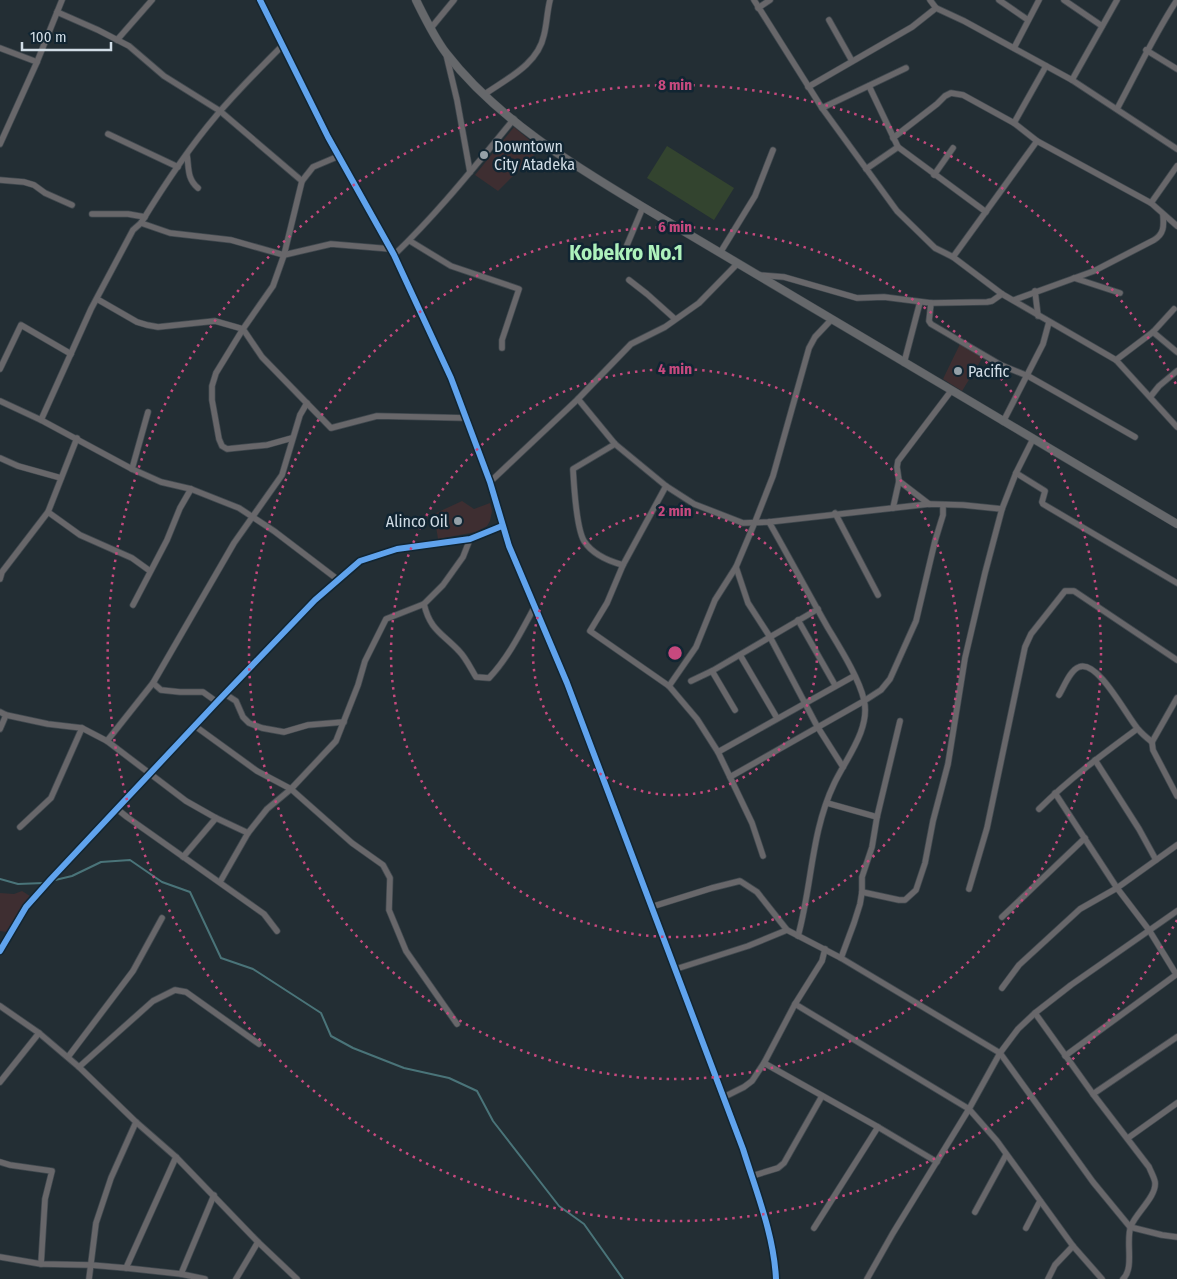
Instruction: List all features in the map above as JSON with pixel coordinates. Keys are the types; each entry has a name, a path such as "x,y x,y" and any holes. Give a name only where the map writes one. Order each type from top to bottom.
{"main road":[{"path":"416,0 446,52 468,79 514,120 556,153 642,207 759,275 831,320 1177,524"}],"street":[{"path":"0,144 37,62 62,0"},
{"path":"116,40 152,0"},
{"path":"260,0 339,156 393,252 434,340 467,418 490,482 502,526 534,608 567,683 676,969 689,1009 724,1097 752,1176 767,1228 776,1279"},
{"path":"431,28 454,0"},
{"path":"485,94 531,61 539,51 544,35 550,0"},
{"path":"754,0 822,108 897,211 935,248 953,257 1002,294 1116,360 1151,396 1177,427"},
{"path":"758,8 770,0"},
{"path":"930,0 936,8 964,21 1072,80 1177,149"},
{"path":"998,0 1028,20"},
{"path":"1014,48 1039,0"},
{"path":"1064,0 1102,26"},
{"path":"1072,80 1117,0"},
{"path":"1117,109 1133,80 1146,50 1177,0"},
{"path":"808,87 912,27 936,8"},
{"path":"57,12 129,46 164,76 220,111 302,181"},
{"path":"829,20 852,61"},
{"path":"41,420 96,299 133,230 141,224 186,155 220,111 251,76 282,46"},
{"path":"0,48 37,62"},
{"path":"1146,50 1177,69"},
{"path":"446,52 458,100 470,172"},
{"path":"1014,123 1046,66"},
{"path":"822,108 906,68"},
{"path":"869,86 892,138 898,147 986,212"},
{"path":"892,138 945,96 951,93 963,95 1014,123 1038,141 1151,203 1177,226"},
{"path":"141,224 170,233 231,240 284,255 331,244 393,252 410,240 514,120"},
{"path":"108,134 178,167"},
{"path":"953,257 1038,141"},
{"path":"866,169 898,147"},
{"path":"934,175 953,148"},
{"path":"720,253 755,196 773,150"},
{"path":"186,155 189,176 192,183 198,188"},
{"path":"292,438 267,445 227,449 222,446 212,400 212,386 216,373 242,329 272,286 284,255 302,181 313,168 339,156"},
{"path":"1151,203 1177,166"},
{"path":"0,180 24,182 34,185 45,193 72,205"},
{"path":"627,245 642,207"},
{"path":"92,214 128,214 144,217"},
{"path":"1014,300 1094,271 1158,238 1164,228 1163,215"},
{"path":"410,240 451,266 519,289 502,340 502,348"},
{"path":"490,482 578,399 631,344 665,327 699,303 738,263"},
{"path":"759,275 784,277 858,298 884,297 920,302 987,302 1002,294"},
{"path":"1074,278 1120,293"},
{"path":"630,280 675,319"},
{"path":"1035,292 1038,316"},
{"path":"96,299 147,326 158,328 215,321 242,329 262,357 331,428 377,416 467,418"},
{"path":"904,363 920,302"},
{"path":"932,302 929,321 931,324 1001,365 1028,376 1135,437"},
{"path":"1116,360 1153,332 1174,309"},
{"path":"669,686 696,647 715,600 736,567 773,476 809,348 815,336 831,320"},
{"path":"1003,422 1043,344 1049,322"},
{"path":"0,369 21,325 71,354"},
{"path":"1153,332 1177,352"},
{"path":"1151,396 1159,386 1177,371"},
{"path":"893,508 899,481 896,468 898,461 951,391"},
{"path":"578,399 615,444 666,486 694,504 743,523 769,522 835,513 929,504 1002,509"},
{"path":"0,401 77,438 132,469 161,482 191,489 239,508 337,579"},
{"path":"107,741 153,683 229,552 282,475 292,438 300,415 307,403"},
{"path":"132,469 148,412"},
{"path":"0,579 2,572 48,512 77,438"},
{"path":"862,892 905,900 916,890 925,864 933,821 948,764 965,658 985,573 1002,509 1016,472 1033,440"},
{"path":"615,444 573,469 578,515 584,540 595,554 623,565"},
{"path":"0,458 18,466 61,478"},
{"path":"1016,472 1045,491 1043,504 1177,583"},
{"path":"899,481 929,504"},
{"path":"666,486 623,565 607,603 590,631 669,686 697,719 718,752 752,823 763,856"},
{"path":"133,605 191,489"},
{"path":"730,777 864,701 881,690 890,679 916,621 934,541 943,515 943,505"},
{"path":"48,512 80,535 132,558 150,571"},
{"path":"835,513 878,595"},
{"path":"769,522 854,676 864,701 860,734 833,785 817,836 805,912 798,936"},
{"path":"0,951 26,907 51,879 217,702 337,579 360,561 375,555 397,549 470,539 502,526"},
{"path":"220,882 248,833 267,809 291,789 336,742 365,661 386,619 424,604 443,585 463,557 470,539"},
{"path":"736,567 748,602 770,637 817,726 843,767"},
{"path":"969,889 987,828 1025,647 1031,634 1065,591 1074,591 1177,660"},
{"path":"424,604 427,618 437,631 460,652 476,678 489,678 498,669 534,608"},
{"path":"691,681 712,671 818,609"},
{"path":"798,620 835,685"},
{"path":"740,655 777,718"},
{"path":"1059,694 1076,668 1082,666 1089,667 1110,688 1138,729 1152,742"},
{"path":"712,671 736,710"},
{"path":"718,752 854,676"},
{"path":"153,683 161,690 203,692 217,702"},
{"path":"225,694 236,701 243,717 249,723 262,728 284,732 308,725 344,722"},
{"path":"1177,698 1152,742 1153,750 1177,796"},
{"path":"0,729 3,714 82,728 107,741 186,801 248,833"},
{"path":"841,958 854,924 862,892 862,877 872,847 877,817 900,721"},
{"path":"195,726 258,771 291,789 352,843 383,865 390,878 389,910 406,951 457,1024"},
{"path":"20,827 51,798 82,728"},
{"path":"1038,809 1095,760 1138,729"},
{"path":"1095,760 1140,829 1156,860"},
{"path":"1055,793 1117,888 1177,974 1065,1056"},
{"path":"827,803 877,817"},
{"path":"117,808 264,914 277,931"},
{"path":"183,857 216,818"},
{"path":"1002,917 1085,838"},
{"path":"1002,988 1019,965 1080,908 1117,888 1177,845"},
{"path":"651,907 740,881 757,892 787,930 841,958 1000,1053 1093,1182 1130,1227 1177,1237"},
{"path":"867,1279 892,1233 969,1109 1000,1053 1018,1029 1035,1013 1098,965 1177,911"},
{"path":"68,1057 133,971 162,918"},
{"path":"676,969 748,946 787,930"},
{"path":"724,1097 752,1081 764,1063 795,1004 822,961 825,950"},
{"path":"79,1067 153,1001 175,990 186,992 259,1044"},
{"path":"795,1004 969,1109 1006,1155 1073,1246 1102,1279"},
{"path":"0,1006 39,1033 79,1067 136,1122 176,1157 258,1242 297,1279"},
{"path":"1035,1013 1093,1094 1149,1167 1155,1183 1154,1189 1130,1227 1129,1260 1126,1276 1123,1279"},
{"path":"0,1082 39,1033"},
{"path":"1093,1094 1177,1037"},
{"path":"764,1063 937,1162"},
{"path":"752,1176 778,1168 784,1163 822,1096"},
{"path":"1128,1138 1177,1103"},
{"path":"89,1279 96,1223 110,1178 136,1122"},
{"path":"814,1228 878,1127"},
{"path":"975,1212 1006,1155"},
{"path":"126,1268 176,1157"},
{"path":"0,1162 52,1171 45,1199 41,1264"},
{"path":"181,1274 214,1195"},
{"path":"1026,1228 1040,1201"},
{"path":"236,1279 258,1242"},
{"path":"1048,1279 1055,1265 1073,1246"},
{"path":"0,1257 41,1264 126,1268 181,1274 205,1279"}],"shaded area":[{"path":"514,127 540,149 498,191 475,175"},
{"path":"960,344 983,357 962,391 943,379"},
{"path":"462,501 474,509 490,503 492,511 487,526 476,532 438,539 434,514"},
{"path":"22,891 30,896 6,932 0,931 0,893 14,894"}],"green space":[{"path":"667,146 734,188 714,220 647,178"}],"waterway":[{"path":"51,881 72,876 101,862 130,860 162,882 190,892 221,958 253,969 321,1013 331,1036 353,1048 404,1068 449,1078 477,1091 493,1121 559,1206 584,1224 623,1279"},
{"path":"0,879 18,884 44,883"}],"cycle path":[{"path":"260,0 328,137 394,255 451,378 490,482 509,546 567,683 743,1149 768,1230 775,1263 776,1279"},
{"path":"0,951 26,907 51,879 315,600 360,561 397,549 470,539 502,526"}],"place":[{"name":"Downtown City Atadeka","path":"484,155"},
{"name":"Pacific","path":"958,371"},
{"name":"Alinco Oil","path":"458,521"}],"district":[{"name":"Kobekro No.1","path":"626,253"}]}
